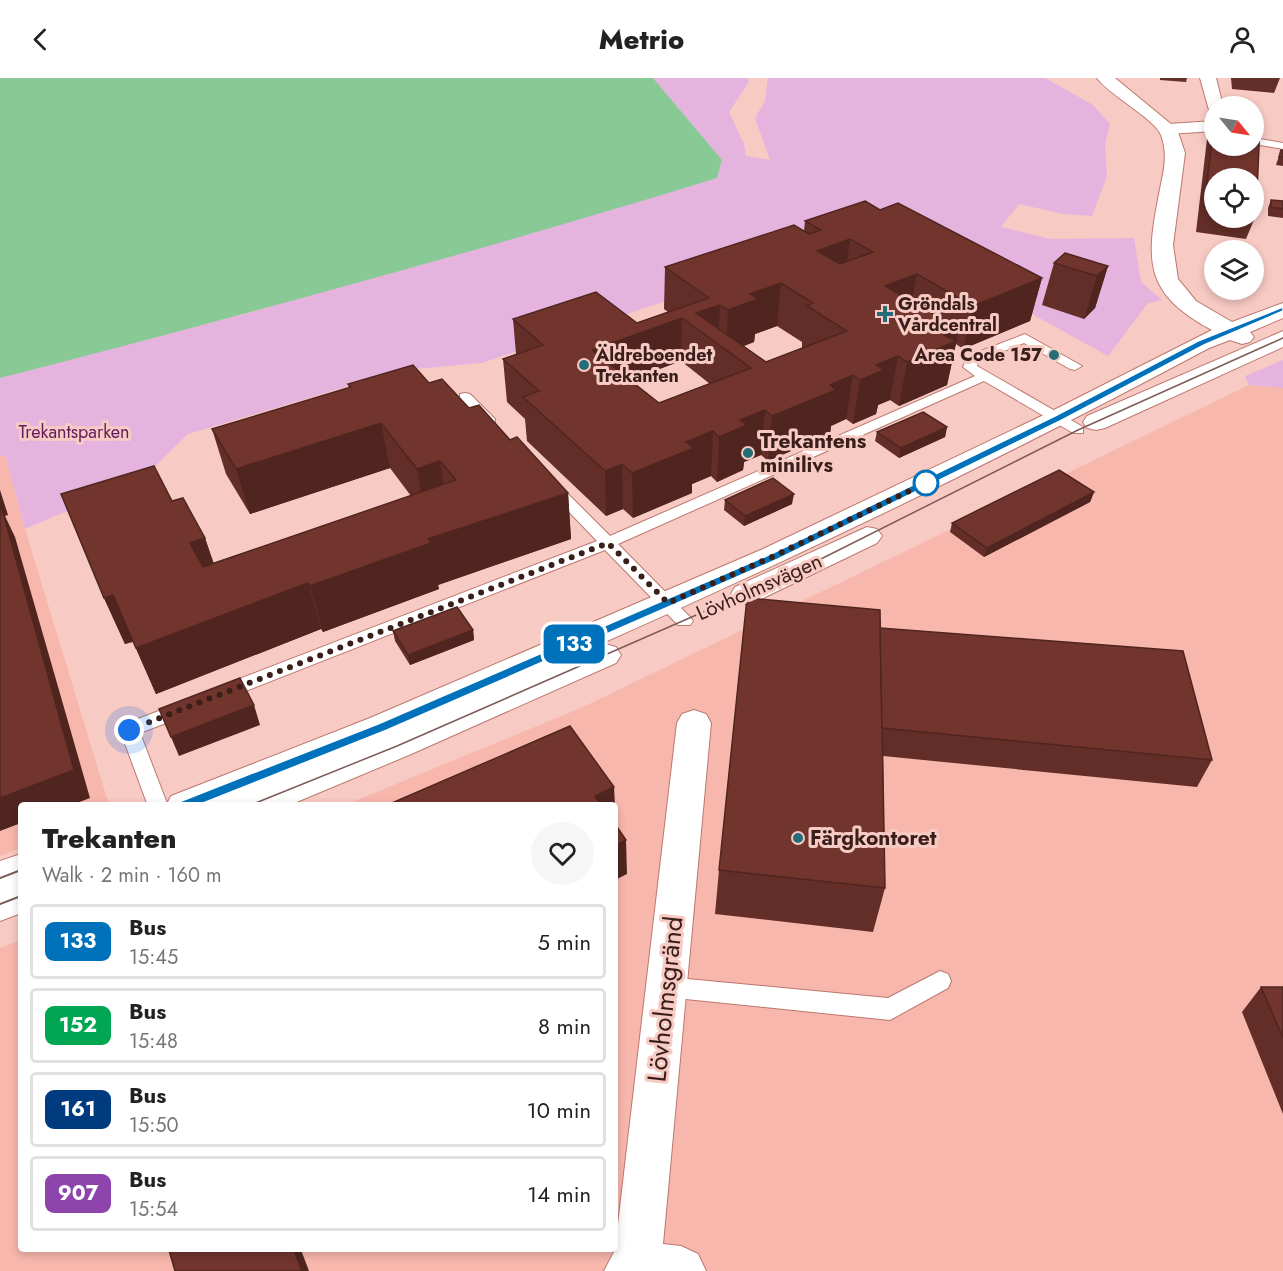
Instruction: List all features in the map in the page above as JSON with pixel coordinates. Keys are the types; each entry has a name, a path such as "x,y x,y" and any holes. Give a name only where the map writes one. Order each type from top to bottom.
{"street":[{"path":"1105,78 1168,129 1176,153 1161,247 1165,277 1173,292 1194,309 1229,330 1276,340"},
{"path":"1208,78 1212,96"},
{"path":"1168,129 1204,127"},
{"path":"1161,247 1190,279"},
{"path":"1220,301 1254,320 1276,340"},
{"name":"Lövholmsvägen","path":"194,802 676,612 797,572 1069,424 1229,330 1283,310"},
{"name":"Lövholmsvägen","path":"1069,424 1276,340"},
{"name":"Lövholmsvägen","path":"258,802 397,746 676,612"},
{"name":"Lövholmsgränd","path":"649,1268 666,987 694,723"},
{"path":"0,878 18,871"},
{"path":"0,904 18,897"}],"lane":[{"path":"1264,143 1283,146"},
{"path":"1069,424 970,367 973,359 1025,338 1075,366"},
{"path":"156,802 129,730 608,543 985,376"},
{"path":"465,397 505,437"},
{"path":"537,470 676,612"},
{"path":"666,987 890,1009 940,981"}],"shaded area":[{"path":"0,78 653,78 722,160 717,178 628,205 360,282 0,378"},
{"path":"1249,385 1283,388 1283,1271 0,1271 0,948 18,941 18,1252 618,1252 618,802 352,802 581,708"},
{"path":"5,455 25,529 108,802 18,802 18,849 0,856 0,456"}],"green space":[{"name":"Trekantsparken","path":"653,78 748,78 749,82 729,112 744,144 746,156 770,160 755,118 765,101 768,78 1045,78 1093,105 1110,124 1105,144 1107,176 1092,216 1063,214 1019,204 1001,227 1051,239 1134,238 1141,282 1162,300 1148,303 1108,356 879,229 482,363 403,370 188,434 142,479 25,529 5,455 0,456 0,378 248,313 717,178 722,160"},
{"path":"1283,360 1283,388 1249,385 1245,376"}],"building":[{"path":"1210,156 1259,156 1258,168 1209,168"},
{"path":"1271,200 1283,201 1283,209 1271,207"},
{"path":"865,201 880,210 898,203 1042,278 973,306 917,274 885,286 959,329 944,335 956,341 907,362 898,356 876,365 884,370 860,380 853,375 830,385 836,390 772,416 765,410 740,420 747,425 719,437 713,431 686,442 694,448 632,473 622,464 605,471 523,397 539,391 503,359 543,345 513,319 596,292 637,323 709,298 665,267 794,225 809,234 821,230 805,221","holes":["850,239 873,252 840,264 817,251","781,283 813,303 807,306 847,331 766,362 696,313 720,305 728,310 758,299 750,294","682,318 751,368 659,403 592,350"]},
{"path":"1065,253 1108,266 1097,276 1054,263"},
{"path":"413,365 429,383 442,379 469,408 479,405 510,440 517,437 568,493 428,539 431,543 310,586 308,583 136,648 113,595 104,598 61,494 154,466 172,501 183,498 205,538 190,543 203,567 456,480 440,461 417,469 381,423 236,469 212,429 351,387 348,384"},
{"path":"923,412 947,427 901,448 877,432"},
{"path":"1059,470 1094,492 987,548 952,523"},
{"path":"773,478 794,494 745,516 725,500"},
{"path":"2,509 74,770 0,798 0,510"},
{"name":"Färgkontoret","path":"747,598 880,610 885,888 719,870"},
{"path":"457,607 473,630 408,655 393,631"},
{"path":"880,628 1183,651 1212,760 882,728"},
{"path":"240,678 254,705 171,737 159,709"},
{"path":"570,726 614,787 595,796 599,802 394,802"},
{"path":"618,828 626,840 618,844"},
{"path":"1261,987 1283,987 1283,1038"},
{"path":"170,1252 295,1252 302,1271 175,1271"}],"tram line":[{"path":"194,802 382,727 774,556 1059,418 1201,343 1283,310"},
{"path":"258,802 397,746 797,571 1078,430 1283,338"},
{"path":"0,878 18,871"},
{"path":"0,904 18,897"}],"bus line":[{"name":"133","path":"194,802 382,727 774,556 1059,418 1201,343 1283,310"}],"place":[{"name":"Gröndals Vårdcentral","path":"885,314"},
{"name":"Area Code 157","path":"1054,355"},
{"name":"Äldreboendet Trekanten","path":"584,365"},
{"name":"Trekantens minilivs","path":"748,453"},
{"name":"Färgkontoret","path":"798,838"}],"route":[{"path":"129,730 608,543 668,603 774,556 926,483"}]}
